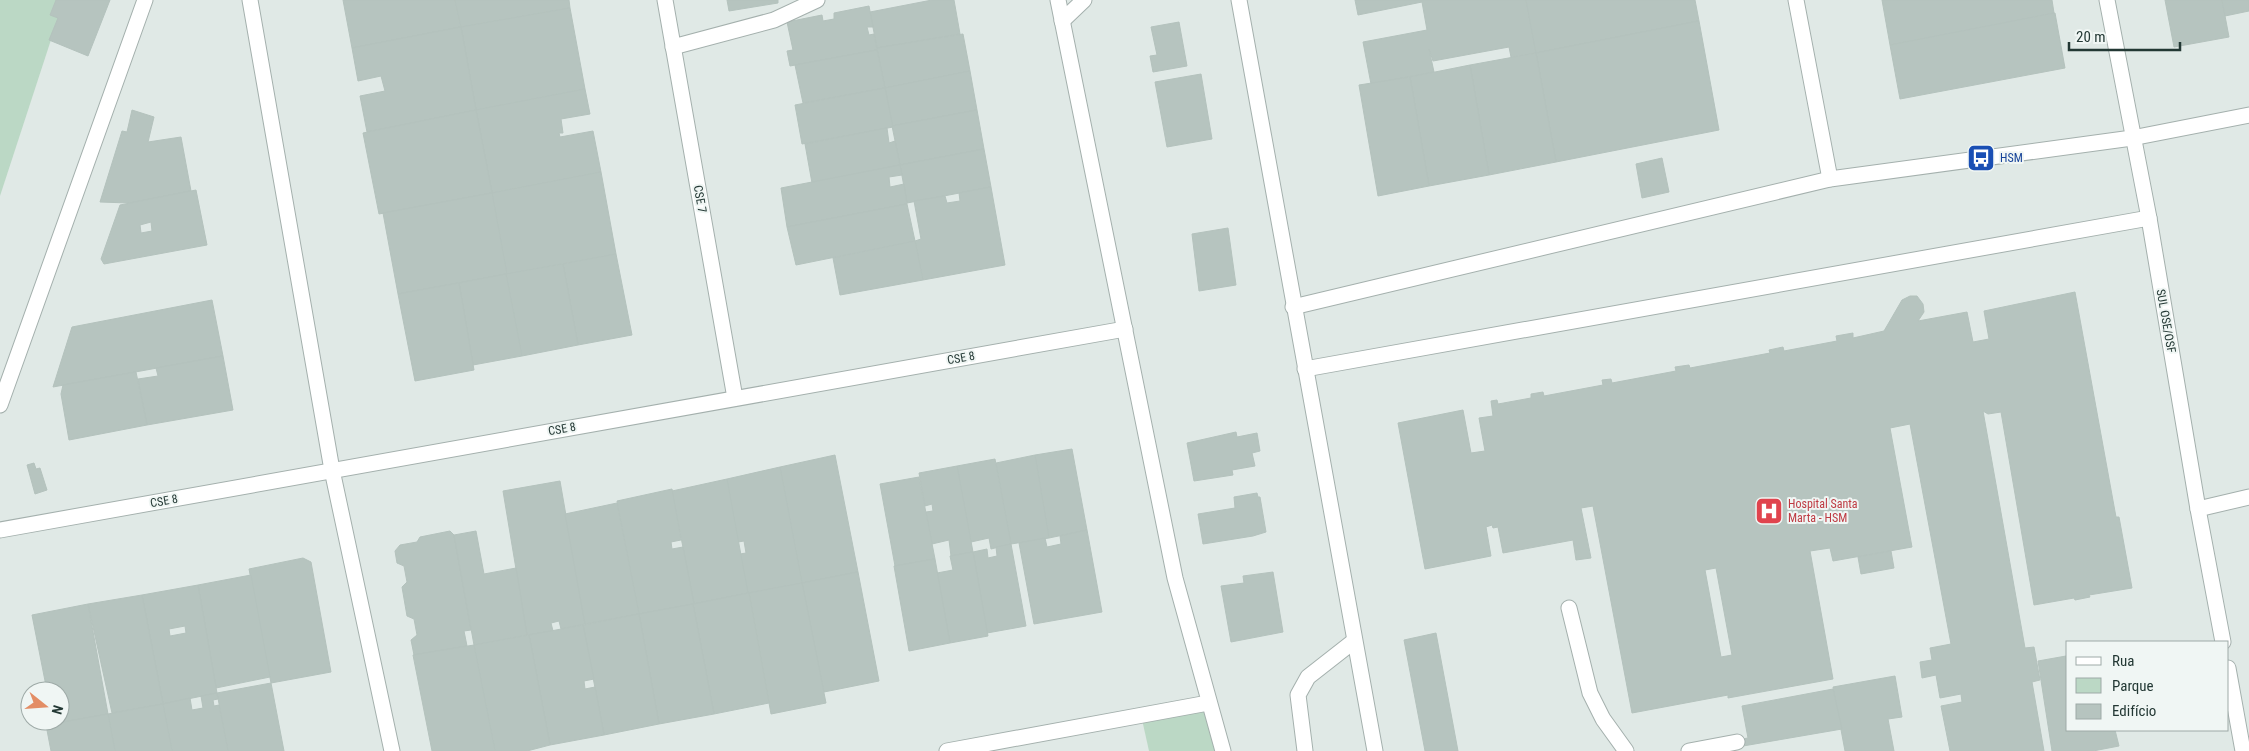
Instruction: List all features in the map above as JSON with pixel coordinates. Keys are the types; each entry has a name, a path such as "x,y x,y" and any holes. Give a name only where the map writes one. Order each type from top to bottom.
{"street":[{"path":"0,405 144,0"},
{"path":"250,0 332,470 392,751"},
{"name":"CSE 7","path":"665,0 735,398"},
{"path":"673,47 774,20 818,0"},
{"path":"1058,0 1175,578 1208,703 1223,751"},
{"path":"1062,21 1084,0"},
{"path":"1228,0 1239,5 1375,751"},
{"path":"1796,0 1830,179"},
{"name":"SUL OSE/OSF","path":"2107,0 2132,138 2149,218 2198,509 2223,641"},
{"path":"1293,307 1830,179 2132,138 2249,116"},
{"path":"1304,369 2149,218"},
{"name":"CSE 8","path":"0,530 1125,329"},
{"path":"2198,509 2249,497"},
{"path":"1569,608 1590,693 1603,719 1626,751"},
{"path":"1305,751 1298,695 1308,677 1354,642"},
{"path":"2229,673 2244,751"},
{"path":"947,751 1208,703"},
{"path":"1690,751 1737,742"}],"green space":[{"path":"0,0 64,0 0,196"},
{"path":"1208,703 1221,751 1149,751 1141,715"}],"building":[{"path":"56,0 110,0 88,56 49,40 58,18 50,15"},
{"path":"343,0 455,0 461,27 352,48"},
{"path":"455,0 569,0 570,8 461,27"},
{"path":"727,0 778,0 778,3 729,11"},
{"path":"932,0 954,0 960,34 877,48 870,12"},
{"path":"1355,0 1526,0 1536,53 1511,57 1509,47 1433,61 1429,49 1434,72 1371,84 1363,42 1427,30 1422,2 1358,15"},
{"path":"1526,0 1695,0 1699,21 1536,53"},
{"path":"1882,0 2052,0 2054,13 1890,45"},
{"path":"2165,0 2222,0 2229,37 2174,47"},
{"path":"2222,0 2249,0 2249,11 2225,16"},
{"path":"869,6 873,27 867,27 869,35 874,34 877,50 790,66 787,51 793,50 787,22 822,15 823,21 834,19 834,13"},
{"path":"570,8 585,89 476,110 461,27"},
{"path":"2055,13 2065,68 1900,99 1890,45"},
{"path":"1699,21 1719,130 1556,162 1536,53"},
{"path":"1179,22 1187,66 1153,72 1150,56 1157,55 1151,27"},
{"path":"461,27 476,110 367,132 360,96 385,91 381,76 358,81 352,48"},
{"path":"963,34 970,71 885,88 877,48"},
{"path":"877,50 885,88 803,103 795,65"},
{"path":"1536,53 1556,162 1489,175 1470,65"},
{"path":"1470,65 1489,175 1429,186 1410,77"},
{"path":"970,71 977,110 892,126 885,88"},
{"path":"1201,74 1212,139 1167,147 1155,82"},
{"path":"1410,77 1429,186 1378,196 1359,85"},
{"path":"885,88 893,127 802,144 795,105"},
{"path":"585,89 590,114 561,119 563,133 559,133 560,137 593,131 601,172 492,193 476,110"},
{"path":"132,110 154,117 148,142 181,137 191,191 129,203 100,202 122,131 127,132"},
{"path":"476,110 492,193 379,214 363,133"},
{"path":"977,110 984,149 900,165 892,126"},
{"path":"887,128 889,143 895,141 900,165 812,183 805,144"},
{"path":"984,149 991,187 907,203 900,165"},
{"path":"1662,158 1669,192 1642,198 1636,164"},
{"path":"900,165 902,175 889,177 890,187 904,184 907,204 787,227 781,188"},
{"path":"601,172 616,254 507,274 492,193"},
{"path":"991,187 1005,265 923,280 915,241 921,239 914,201 945,196 947,203 960,201 959,193"},
{"path":"196,190 207,245 104,264 101,259 120,205","holes":["151,222 152,231 141,233 140,225"]},
{"path":"492,193 507,274 398,294 383,213"},
{"path":"907,204 915,241 796,265 787,227"},
{"path":"1228,228 1236,285 1199,291 1192,234"},
{"path":"915,241 923,280 840,295 833,258"},
{"path":"616,254 632,335 578,345 563,264"},
{"path":"563,264 578,345 522,356 506,274"},
{"path":"506,274 522,356 473,365 459,283"},
{"path":"459,283 474,370 415,381 398,294"},
{"path":"2075,292 2116,517 2119,517 2132,588 2089,595 2090,597 2075,600 2074,598 2034,605 2001,412 1988,414 1983,411 2025,648 2034,647 2040,680 2032,682 2044,751 1950,751 1941,706 1962,702 1961,694 1940,698 1936,675 1922,678 1920,662 1932,660 1930,648 1951,644 1910,424 1890,428 1912,547 1833,561 1830,548 1810,551 1833,679 1728,698 1728,695 1632,713 1593,506 1581,508 1591,558 1576,560 1573,540 1503,553 1498,527 1493,528 1492,525 1486,527 1491,556 1425,569 1398,423 1463,410 1471,453 1485,451 1479,418 1493,416 1491,401 1497,400 1498,404 1531,398 1531,394 1543,392 1544,396 1603,385 1602,380 1611,379 1612,383 1676,371 1675,367 1689,365 1690,368 1770,353 1769,350 1783,347 1784,351 1837,341 1836,336 1853,333 1853,338 1884,331 1902,300 1910,296 1917,296 1923,304 1924,312 1918,321 1967,312 1973,342 1989,339 1984,311","holes":["1716,568 1732,655 1721,657 1705,570"]},
{"path":"212,300 223,356 53,387 72,327"},
{"path":"223,356 233,410 147,425 138,379 158,376 156,368"},
{"path":"136,372 147,425 69,440 61,394 63,385"},
{"path":"1236,432 1237,437 1257,433 1260,451 1252,453 1255,466 1232,470 1233,475 1194,481 1187,443"},
{"path":"1072,449 1087,530 1049,538 1035,455"},
{"path":"835,455 858,572 802,583 780,467"},
{"path":"1035,455 1049,538 1011,544 996,463"},
{"path":"995,459 1011,544 991,549 989,538 971,542 957,466"},
{"path":"34,463 36,469 40,468 47,490 35,494 27,465"},
{"path":"957,466 973,552 951,556 949,540 932,544 926,512 933,511 932,504 925,506 919,473"},
{"path":"780,467 802,583 748,593 740,554 746,553 744,541 738,542 727,479"},
{"path":"919,477 935,559 895,566 880,484"},
{"path":"727,479 748,593 694,604 672,491"},
{"path":"560,481 585,624 561,629 559,621 551,623 553,631 527,635 503,491"},
{"path":"672,489 681,540 671,542 672,549 683,547 694,604 639,614 617,501"},
{"path":"1257,493 1258,497 1260,497 1266,532 1203,544 1198,514 1235,508 1234,497"},
{"path":"617,503 639,614 585,624 565,514"},
{"path":"1087,530 1102,612 1034,624 1019,543 1045,538 1047,547 1061,544 1060,536"},
{"path":"450,531 454,535 471,630 464,631 467,646 414,655 411,640 417,635 414,619 407,616 402,587 407,582 404,566 397,563 395,551 400,545 417,542 420,537"},
{"path":"476,531 484,574 516,568 527,635 474,645 454,535"},
{"path":"1011,544 1026,626 987,633 973,552 987,549 988,558 997,556 996,547"},
{"path":"1891,551 1894,568 1861,574 1858,557"},
{"path":"973,552 988,636 950,643 937,573 953,570 950,556"},
{"path":"303,558 311,562 331,672 271,683 249,569"},
{"path":"935,559 950,643 909,651 894,566"},
{"path":"858,572 879,681 824,692 802,583"},
{"path":"1273,572 1283,632 1231,642 1221,586 1244,583 1243,576"},
{"path":"251,575 270,677 216,688 198,585"},
{"path":"802,583 826,703 771,714 749,593"},
{"path":"198,585 217,693 163,704 142,595","holes":["185,626 186,633 170,636 169,629"]},
{"path":"749,593 769,703 714,714 693,604"},
{"path":"142,595 163,704 112,713 88,604"},
{"path":"88,604 108,714 70,721 70,681 45,681 32,615"},
{"path":"693,604 714,714 659,724 639,614"},
{"path":"639,614 659,724 604,735 583,625"},
{"path":"583,625 594,679 584,681 585,689 595,687 604,735 550,745 529,635"},
{"path":"1436,633 1458,751 1425,751 1404,640"},
{"path":"529,635 550,745 527,751 495,751 474,645"},
{"path":"474,645 495,751 432,751 413,655"},
{"path":"2066,656 2066,731 2115,731 2119,746 2093,751 2052,751 2038,661"},
{"path":"1895,676 1902,717 1888,719 1894,751 1845,751 1833,687"},
{"path":"271,683 284,751 228,751 217,693"},
{"path":"1833,689 1842,729 1743,746 1742,739 1748,738 1742,706"},
{"path":"217,693 218,699 213,700 214,706 219,705 228,751 172,751 163,704 190,698 192,710 203,708 201,696"},
{"path":"163,704 172,751 115,751 108,714"},
{"path":"108,714 115,751 51,751 47,731 70,731 70,721"}],"place":[{"name":"HSM","path":"1981,158"},
{"name":"Hospital Santa Marta - HSM","path":"1769,511"}]}
